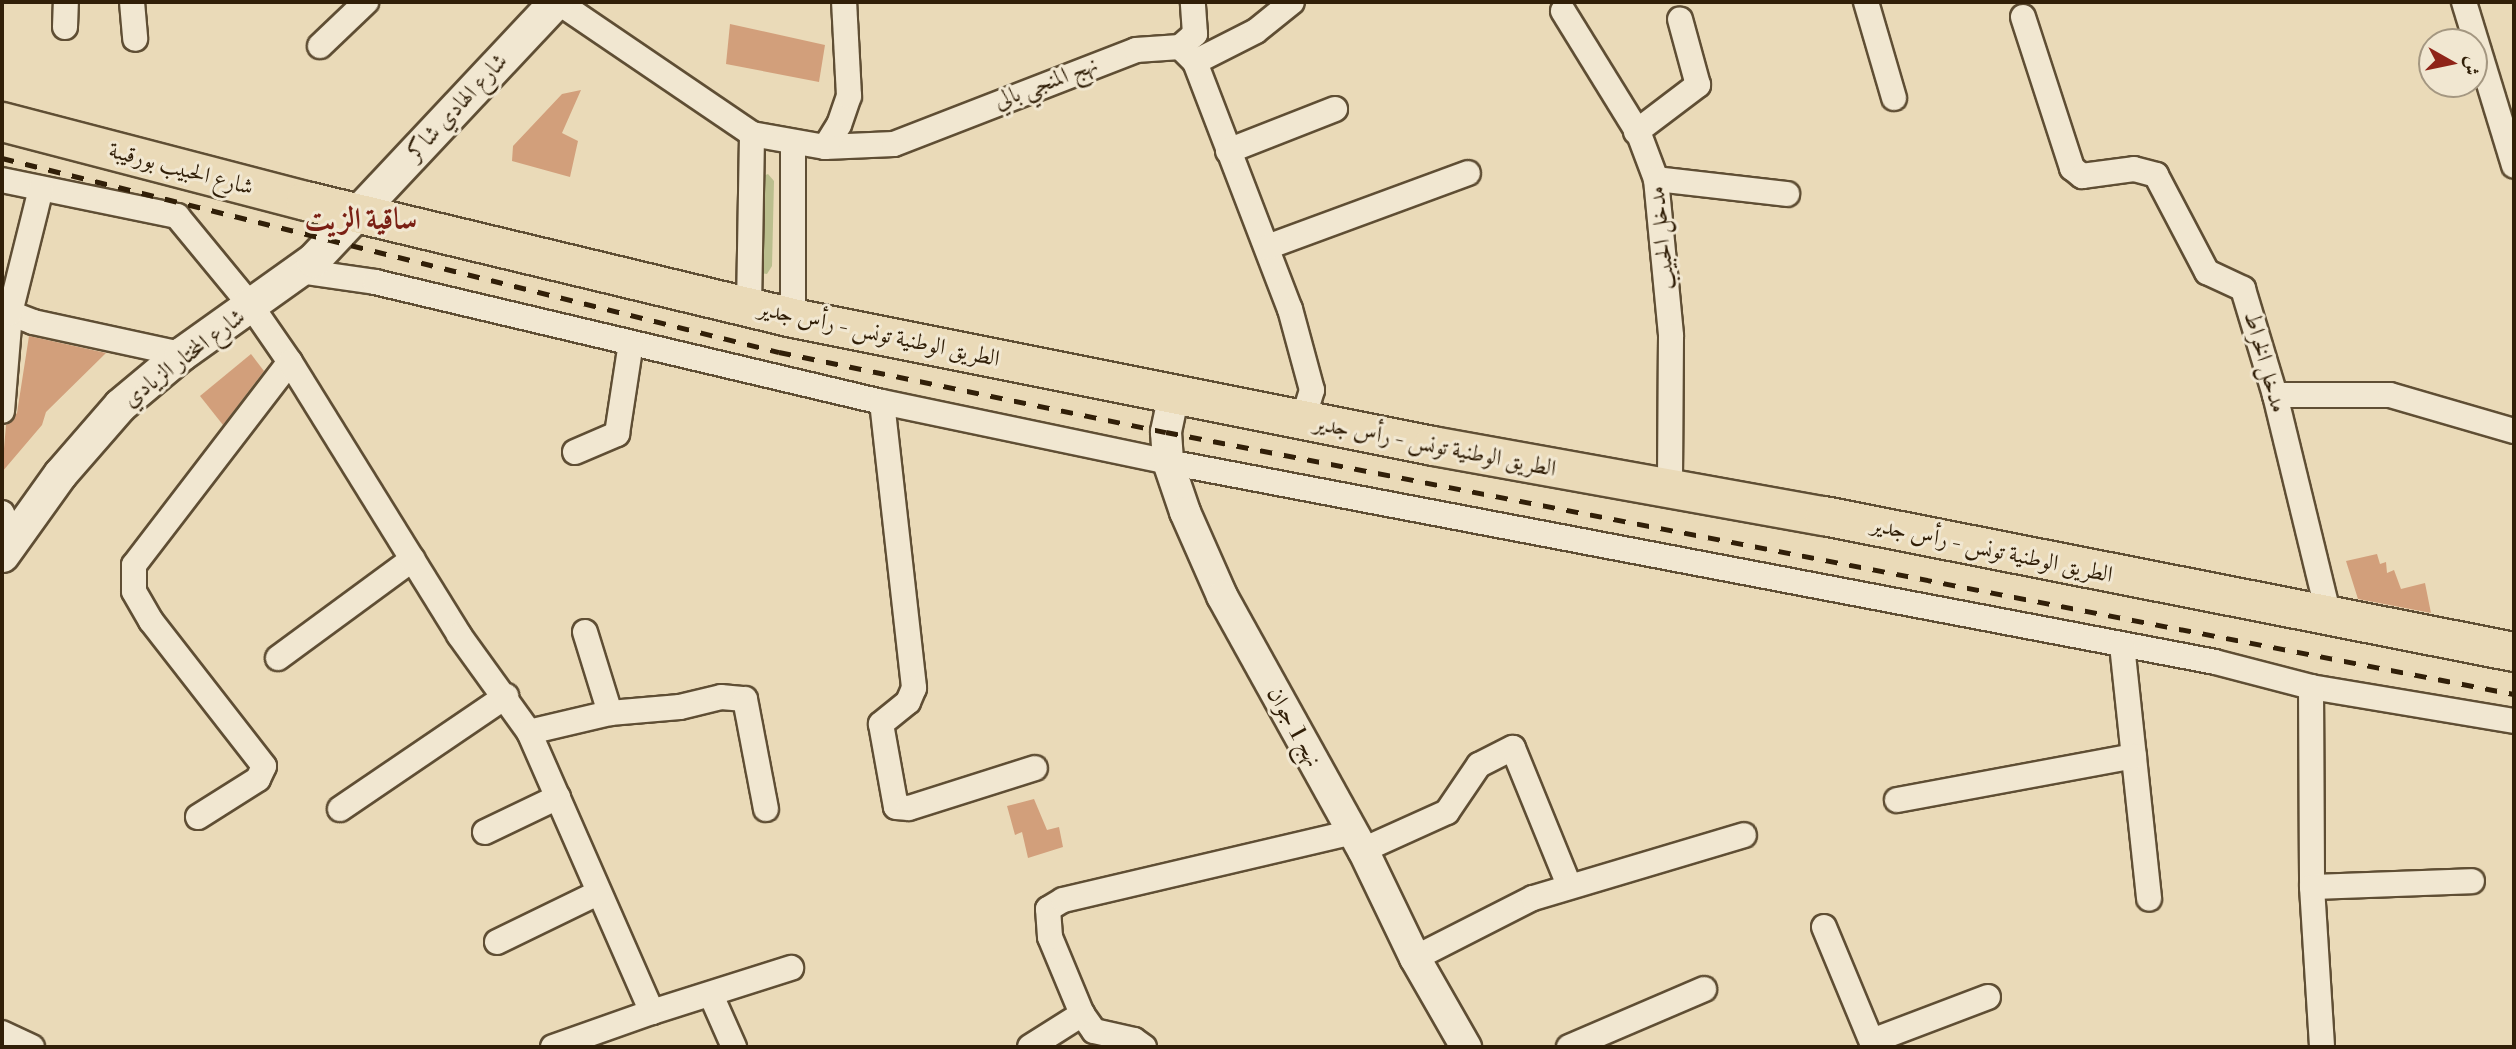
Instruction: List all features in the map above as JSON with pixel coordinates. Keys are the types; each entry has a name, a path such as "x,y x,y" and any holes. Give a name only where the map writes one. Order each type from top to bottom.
{"main road":[{"name":"شارع الهادي شاكر","path":"361,214 557,2"},
{"name":"شارع الحبيب بورقيبة","path":"2,122 361,214"},
{"name":"شارع المختار الزيادي","path":"5,535 120,405 181,354 300,271 361,214"},
{"name":"الطريق الوطنية تونس - رأس جدير","path":"361,214 793,318 1303,420 1670,491 1824,516 2514,652"}],"street":[{"path":"65,27 66,2"},
{"path":"132,2 135,40"},
{"path":"320,46 366,2"},
{"name":"نهج المنجي بالي","path":"557,2 752,134 793,144 825,147 894,144 1136,50 1188,54"},
{"path":"825,147 839,125 849,96 844,2"},
{"path":"1193,2 1195,34 1188,54 1267,247 1310,376 1312,390 1303,420"},
{"path":"1188,54 1256,31 1292,2"},
{"path":"1866,2 1894,98"},
{"path":"2464,2 2514,166"},
{"name":"مدخل الحبيب","path":"1563,11 1636,132 1656,179 1671,336 1670,491"},
{"name":"مدخل الخراط","path":"2023,17 2072,168 2082,176 2134,169 2156,175 2207,272 2243,289 2275,395 2329,616"},
{"path":"1636,132 1698,85 1680,19"},
{"path":"1228,151 1335,109"},
{"path":"749,308 752,134"},
{"path":"793,144 793,318"},
{"path":"1267,247 1468,173"},
{"path":"1656,179 1787,194"},
{"path":"2,180 177,216 252,307 459,635 506,696 529,733 652,1012"},
{"path":"2,411 6,312 41,189"},
{"path":"300,271 375,282 883,402 1168,463 2215,662 2311,687 2514,721"},
{"path":"6,312 33,322 181,354"},
{"path":"575,452 617,434 631,343"},
{"path":"198,817 258,779 264,766 150,621 134,591 134,565 289,362"},
{"name":"نهج 1 جوان","path":"1174,394 1166,432 1168,463 1222,596 1358,841 1415,958 1466,1047"},
{"path":"2275,395 2390,395 2514,431"},
{"path":"883,402 914,688 908,702 881,724 896,807 909,808 1035,768"},
{"path":"278,658 413,559"},
{"path":"585,632 610,713"},
{"path":"2122,645 2149,899"},
{"path":"2311,687 2312,887 2322,1047"},
{"path":"340,809 506,696"},
{"path":"529,733 610,713 680,707 721,697 745,699 766,809"},
{"path":"1144,1047 1134,1040 1094,1031 1082,1014 1050,937 1048,909 1063,900 1358,841 1447,812 1479,765 1513,748 1569,885"},
{"path":"1897,800 2134,756"},
{"path":"485,832 558,797"},
{"path":"1415,958 1533,898 1569,885 1744,835"},
{"path":"2312,887 2472,881"},
{"path":"497,942 598,893"},
{"path":"1824,927 1873,1044 1988,997"},
{"path":"564,1046 652,1012 792,968"},
{"path":"1570,1047 1704,989"},
{"path":"711,995 734,1047"},
{"path":"1030,1047 1082,1014"},
{"path":"2,1033 32,1047"}],"green space":[{"path":"768,174 774,181 772,266 767,274 761,273 763,176"}],"building":[{"path":"730,24 825,45 819,82 726,64"},
{"path":"581,90 562,133 578,141 570,177 512,161 513,146 562,94"},
{"path":"29,336 106,353 46,412 42,425 2,472 6,425 17,413"},
{"path":"251,354 264,371 223,425 200,396"},
{"path":"2377,554 2380,564 2386,562 2387,573 2394,570 2401,589 2425,583 2431,613 2358,599 2346,561"},
{"path":"1034,799 1047,830 1059,827 1063,847 1028,858 1022,832 1015,835 1007,806"}],"railway":[{"path":"2,158 779,352 1166,432 2514,694"}],"district":[{"name":"ساقية الزيت","path":"361,220"}]}
